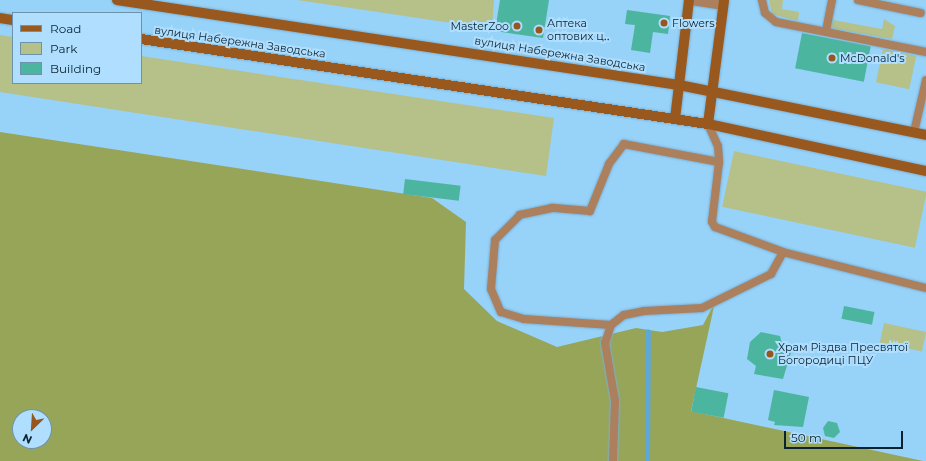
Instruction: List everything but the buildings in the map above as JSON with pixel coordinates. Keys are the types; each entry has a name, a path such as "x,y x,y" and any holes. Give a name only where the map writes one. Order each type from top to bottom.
{"main road":[{"name":"вулиця Набережна Заводська","path":"117,0 133,1 679,85 926,135"},
{"path":"675,119 689,0"},
{"path":"708,124 724,3"},
{"path":"0,18 12,20"},
{"name":"вулиця Набережна Заводська","path":"142,39 708,124 926,171"}],"street":[{"path":"692,0 724,3"}],"lane":[{"path":"762,0 765,13 776,22 926,52"},
{"path":"826,31 832,0"},
{"path":"858,0 921,13"},
{"path":"914,132 926,80"},
{"path":"708,124 718,146 719,162 712,222 715,227 783,252 926,288"},
{"path":"611,325 524,319 501,312 491,289 495,240 520,215 552,208 590,211 609,164 624,144 719,162"},
{"path":"613,461 615,401 605,343 611,325 624,315 644,311 702,308 771,274 783,252"}],"green space":[{"path":"297,0 494,0 492,29"},
{"path":"769,0 783,0 782,9 799,12 798,21 772,14"},
{"path":"884,19 895,26 892,39 831,28 833,20 882,29"},
{"path":"0,35 12,37 12,84 142,84 142,56 554,118 546,176 0,92"},
{"path":"883,49 916,56 909,89 876,82"},
{"path":"0,132 432,198 466,222 464,289 497,321 557,347 636,328 662,332 703,325 715,302 691,411 923,461 0,461"},
{"path":"734,151 926,192 915,248 722,207"},
{"path":"884,323 926,332 922,352 880,343"}],"waterway":[{"path":"647,461 648,332"}],"place":[{"name":"Flowers","path":"664,23"},
{"name":"MasterZoo","path":"517,26"},
{"name":"Аптека оптових ц‥","path":"539,30"},
{"name":"McDonald's","path":"832,58"},
{"name":"Храм Різдва Пресвятої Богородиці ПЦУ","path":"770,354"}]}
